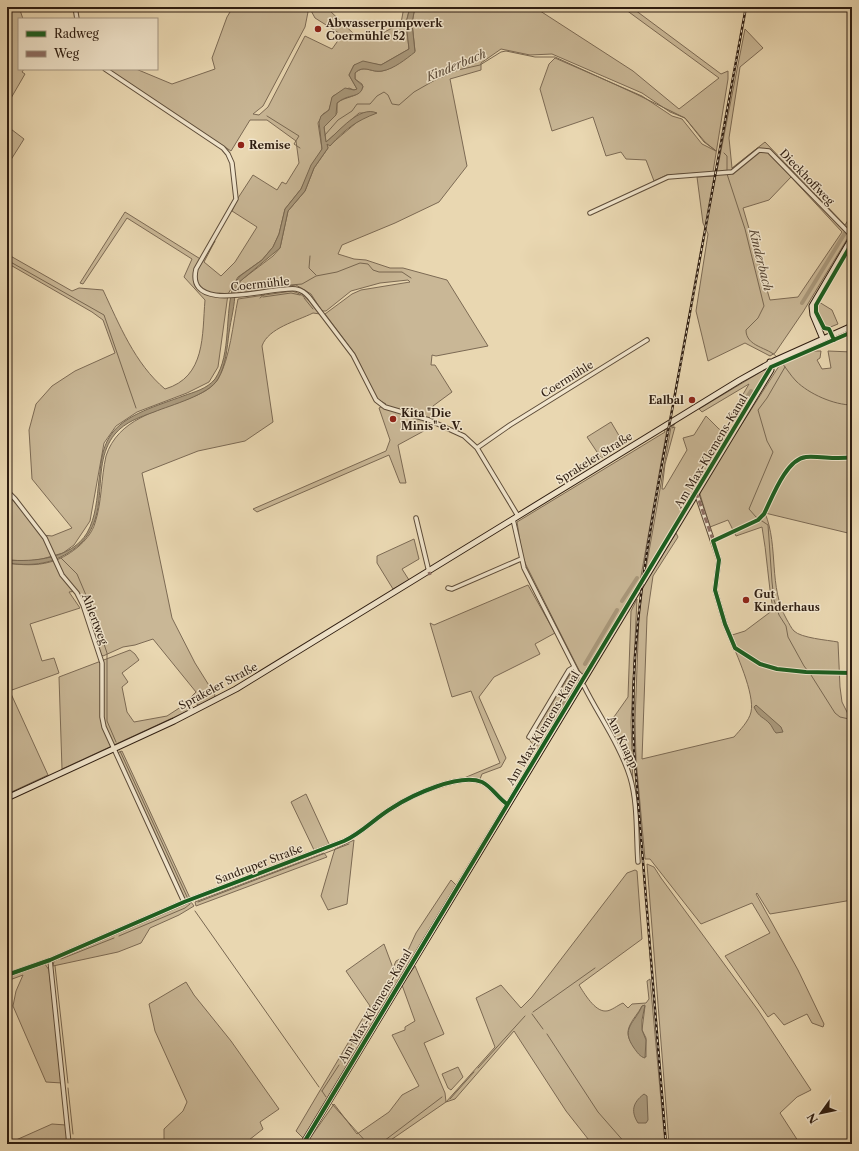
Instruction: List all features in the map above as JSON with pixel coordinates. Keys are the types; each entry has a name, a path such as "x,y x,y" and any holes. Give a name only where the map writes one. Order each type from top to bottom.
{"main road":[{"path":"823,339 813,315 812,306 852,237"},
{"name":"Sprakeler Straße","path":"7,798 236,690 735,382 780,358 852,326"},
{"name":"Am Max-Klemens-Kanal","path":"303,1144 770,370 772,362"}],"street":[{"path":"75,7 77,18"},
{"name":"Coermühle","path":"106,70 223,148 230,157 234,176 236,199 196,269 194,276 196,282 206,292 228,296 296,289 303,291 353,355 376,400 385,407 429,420 464,436 477,448 518,516"},
{"name":"Dieckhoffweg","path":"590,213 668,177 732,172 759,150 770,151 852,237"},
{"name":"Coermühle","path":"477,448 510,425 647,340"},
{"name":"Ahlertweg","path":"7,491 45,538 64,579 81,600 101,660 103,671 102,718 113,749 188,901"},
{"path":"696,492 719,560 716,590 725,624 735,648"},
{"path":"416,518 429,572"},
{"name":"Am Knapp","path":"513,520 521,559 526,572 630,776 638,862"},
{"path":"448,588 452,589 521,559"},
{"name":"Am Max-Klemens-Kanal","path":"529,737 569,670 574,667"},
{"name":"Sandruper Straße","path":"7,975 50,960 188,901 352,837 401,802 455,780 468,780 484,783 507,804"},
{"path":"50,960 70,1144"}],"shaded area":[{"path":"7,7 19,7 23,18 18,18 18,70 23,70 22,72 25,74 7,105"},
{"path":"233,7 309,7 326,7 358,38 370,40 401,23 404,7 410,7 406,23 409,49 381,65 369,63 354,65 349,75 357,89 354,90 349,88 333,96 329,110 323,114 318,123 322,149 301,189 285,209 279,234 273,247 262,260 238,277 228,294 218,367 209,382 187,393 137,412 116,426 104,443 90,521 74,545 63,553 42,559 28,561 7,560 7,493 42,535 52,536 72,528 32,479 29,430 36,404 52,386 75,371 115,353 103,320 92,312 7,263 7,254 72,291 79,288 103,290 136,356 154,379 165,389 178,383 188,375 195,365 202,340 205,300 184,277 192,259 127,218 83,284 80,283 125,212 202,260 215,241 204,262 221,276 235,262 257,227 232,211 238,198 253,175 277,190 282,182 286,184 299,163 296,141 267,120 250,120 231,151 108,70 138,70 172,84 215,69 212,58 227,17","holes":["309,7 315,18 342,35 332,49 305,36 268,107 259,115 253,114 263,106 305,27"]},
{"path":"410,7 415,7 412,23 415,52 400,63 386,70 378,71 361,69 355,73 355,79 363,86 362,90 360,93 345,98 337,103 336,115 324,127 326,142 356,116 370,112 377,113 351,126 330,146 327,144 328,148 314,168 305,191 288,211 280,248 238,283 235,291 234,307 226,356 218,379 207,390 198,395 133,420 123,426 115,434 107,448 102,463 97,511 92,527 83,541 68,553 54,560 39,564 7,563 7,560 29,560 51,557 72,548 80,542 90,527 94,514 103,452 107,441 116,428 143,411 200,390 215,379 224,358 229,307 234,284 240,276 262,260 273,247 279,234 285,209 301,189 311,165 322,149 319,122 321,116 329,110 332,97 345,88 354,90 357,89 349,75 354,65 363,61 381,65 409,49 406,23"},
{"path":"415,7 534,7 633,71 679,109 719,78 622,7 631,7 721,74 728,71 713,172 667,175 654,181 646,160 626,159 621,152 606,156 593,117 552,131 540,89 549,64 555,58 642,96 672,116 682,119 702,144 716,151 705,142 685,118 670,112 642,93 552,54 530,55 501,49 481,63 481,70 450,79 467,166 439,202 395,223 342,245 338,254 354,259 366,260 390,268 403,268 447,280 488,346 436,356 432,355 431,365 435,365 452,392 433,406 433,426 398,445 406,483 400,483 389,455 257,512 253,509 386,451 390,440 379,408 386,404 377,399 355,354 325,314 352,294 361,290 410,282 408,280 380,283 351,291 326,311 322,311 311,294 296,285 238,293 240,281 273,256 280,248 288,211 305,191 314,168 328,148 327,144 330,145 363,117 376,113 359,113 326,142 324,127 337,113 337,103 355,95 361,91 363,87 362,84 355,79 355,73 362,69 378,71 387,70 415,51 412,23"},
{"path":"745,29 763,48 740,67 729,138 732,168 765,142 845,225 852,214 852,231 803,312 775,353 770,356 745,343 708,361 696,311 708,234 703,223 697,177 716,176","holes":["791,177 842,232 798,297 770,300 743,208 769,200"]},
{"path":"7,126 24,139 7,166"},
{"path":"292,291 305,297 320,314 313,313 284,326 270,334 262,346 273,422 245,441 198,451 142,473 172,618 195,663 215,695 214,698 200,706 189,699 196,692 153,639 123,647 103,656 82,598 77,591 69,592 80,608 30,624 42,661 54,658 59,673 12,690 7,680 7,563 28,565 50,562 64,557 77,548 88,536 95,523 106,456 112,443 120,433 140,418 198,395 206,391 215,383 222,371 228,351 238,299"},
{"path":"819,302 832,310 838,324 828,328 824,327 818,312"},
{"path":"810,351 821,351 820,358 817,360 822,369 831,368 828,351 852,352 852,534 765,513 772,539 775,581 781,607 787,620 793,630 797,633 808,637 838,642 842,702 852,722 852,900 770,914 757,893 756,894 798,970 824,1024 823,1027 812,1023 807,1014 784,1025 774,1013 768,1017 725,956 770,933 752,903 701,924 650,859 645,859 636,759 635,721 639,615 643,586 676,533 678,537 653,576 647,617 642,759 734,737 750,715 751,704 748,685 729,636 745,631 773,610 762,527 736,536 728,520 710,527 699,491 779,366"},
{"path":"764,370 767,370 767,373 739,418 731,415 749,384 702,412 699,409"},
{"path":"706,416 719,429 728,435 645,574 671,427 676,422 672,428 675,427 665,464 662,489 664,489 687,450 683,438 694,435"},
{"path":"611,422 624,444 601,458 587,437"},
{"path":"667,429 640,582 584,673 581,674 526,565 522,554 517,522 665,432 664,430"},
{"path":"414,539 419,559 402,569 409,580 393,589 377,563 377,556"},
{"path":"528,585 555,633 535,644 540,654 494,677 479,697 506,758 501,767 482,774 480,779 464,778 500,763 471,691 452,697 430,623 434,625"},
{"path":"637,599 631,722 633,784 626,760 609,724 628,697 631,611"},
{"path":"130,650 139,660 122,673 128,682 122,687 127,712 134,722 167,716 187,703 194,708 62,769 59,677"},
{"path":"572,671 576,673 579,681 538,750 530,739"},
{"path":"7,685 48,775 7,794"},
{"path":"756,705 781,727 783,732 776,733 770,724 758,713 754,707"},
{"path":"122,751 190,898 185,900 117,753"},
{"path":"306,794 329,844 314,850 291,802"},
{"path":"354,840 347,904 328,910 321,896 335,849"},
{"path":"324,853 327,857 196,906 195,902"},
{"path":"647,864 654,867 758,1010 811,1090 797,1097 780,1113 800,1144 669,1144"},
{"path":"635,870 637,871 642,939 579,985 594,1005 606,1011 623,1003 628,1008 632,1004 646,1003 649,999 647,981 650,979 665,1144 592,1144 566,1111 514,1031 455,1099 446,1102 495,1047 476,998 501,985 521,1008 532,997 627,873","holes":["642,1006 645,1006 642,1030 646,1038 646,1057 638,1051 629,1039 628,1035 628,1030 631,1023"]},
{"path":"451,880 456,885 303,1138 296,1131 370,1006 346,971 384,944 393,968 396,961 404,959 416,933"},
{"path":"191,902 194,906 179,915 150,928 141,943 118,952 53,966 54,961"},
{"path":"45,964 49,970 62,1083 46,1082 13,1006 16,991 23,975 7,981 7,977"},
{"path":"415,966 444,1034 424,1043 445,1093 446,1102 385,1144 306,1144 334,1104 357,1134 389,1112 402,1095 419,1086 392,1035 405,1030 405,1027 415,1021 402,985"},
{"path":"186,982 194,995 231,1041 279,1109 260,1122 263,1129 249,1140 251,1144 226,1144 224,1142 221,1144 164,1144 164,1129 183,1111 187,1102 155,1031 149,1004"},
{"path":"645,1005 642,1030 646,1040 645,1058 636,1051 628,1035 630,1026 642,1006"},
{"path":"458,1067 463,1077 451,1090 448,1088 442,1074"},
{"path":"644,1094 647,1096 648,1120 646,1123 638,1123 634,1115 634,1108 637,1101"},
{"path":"52,1124 66,1125 67,1144 7,1144"}],"waterway":[{"name":"Kinderbach","path":"325,135 338,120 352,111 357,104 370,104 377,96 384,92 388,95 392,104 399,105 414,92 435,80 458,70 480,65 501,52 506,51 535,57 555,57 636,94 685,118 704,142 715,150"},
{"path":"267,116 299,136 294,144 300,148"},
{"name":"Kinderbach","path":"724,153 727,156 727,174 745,229 764,306 758,318 746,330 747,336 753,343 777,357"},
{"path":"848,227 852,221"},
{"path":"802,303 845,233"},
{"path":"310,256 309,268 316,275"},
{"path":"7,260 104,315 136,408"},
{"path":"265,291 268,287 302,284 316,276 337,272 360,263 368,264 373,270 379,272 402,272 411,278"},
{"path":"263,297 291,293 300,295"},
{"path":"260,298 265,294"},
{"path":"304,298 313,309"},
{"name":"Kinderbach","path":"780,361 801,386 830,401 845,405 852,405"},
{"path":"785,367 767,398 758,410 767,441 773,452 749,509 756,517 768,525 774,600 779,615 786,626 788,637 804,666 835,713 840,717 849,719 852,727"},
{"path":"736,414 751,391"},
{"path":"61,558 77,574 94,614 107,653 107,721 116,742"},
{"path":"622,601 637,578"},
{"path":"585,664 617,610"},
{"path":"537,744 571,690 575,678"},
{"path":"120,751 188,899"},
{"path":"198,902 349,844"},
{"path":"119,936 185,908 190,904 190,901"},
{"path":"195,911 319,1087"},
{"path":"61,959 114,938"},
{"path":"341,1061 402,964"},
{"path":"55,966 68,1083"},
{"path":"533,1012 595,968"},
{"path":"532,1014 543,1029"},
{"path":"478,1068 525,1016"},
{"path":"547,1034 598,1112 626,1144"},
{"path":"322,1091 339,1065"},
{"path":"450,1099 474,1072"},
{"path":"68,1088 73,1134"},
{"path":"322,1091 326,1097"},
{"path":"380,1144 442,1097"},
{"path":"332,1104 368,1144"},
{"path":"74,1139 74,1144"}],"railway":[{"path":"666,1144 634,751 633,705 635,660 644,571 658,483 746,7"}],"marked path":[{"path":"696,492 714,543"}],"cycle path":[{"path":"834,340 829,329 824,328 816,312 816,305 852,243"},
{"path":"303,1144 771,367 852,332"},
{"path":"852,457 806,457 799,459 792,464 780,480 764,514 758,520 713,541 719,560 715,590 725,624 735,648 760,664 777,669 806,672 852,673"},
{"path":"7,975 50,960 184,902 351,838 386,812 411,797 436,787 461,780 482,782 507,804"}],"place":[{"name":"Abwasserpumpwerk Coermühle 52","path":"318,29"},
{"name":"Remise","path":"241,145"},
{"name":"Ealbal","path":"692,400"},
{"name":"Kita \"Die Minis\" e. V.","path":"393,419"},
{"name":"Gut Kinderhaus","path":"746,600"}]}
